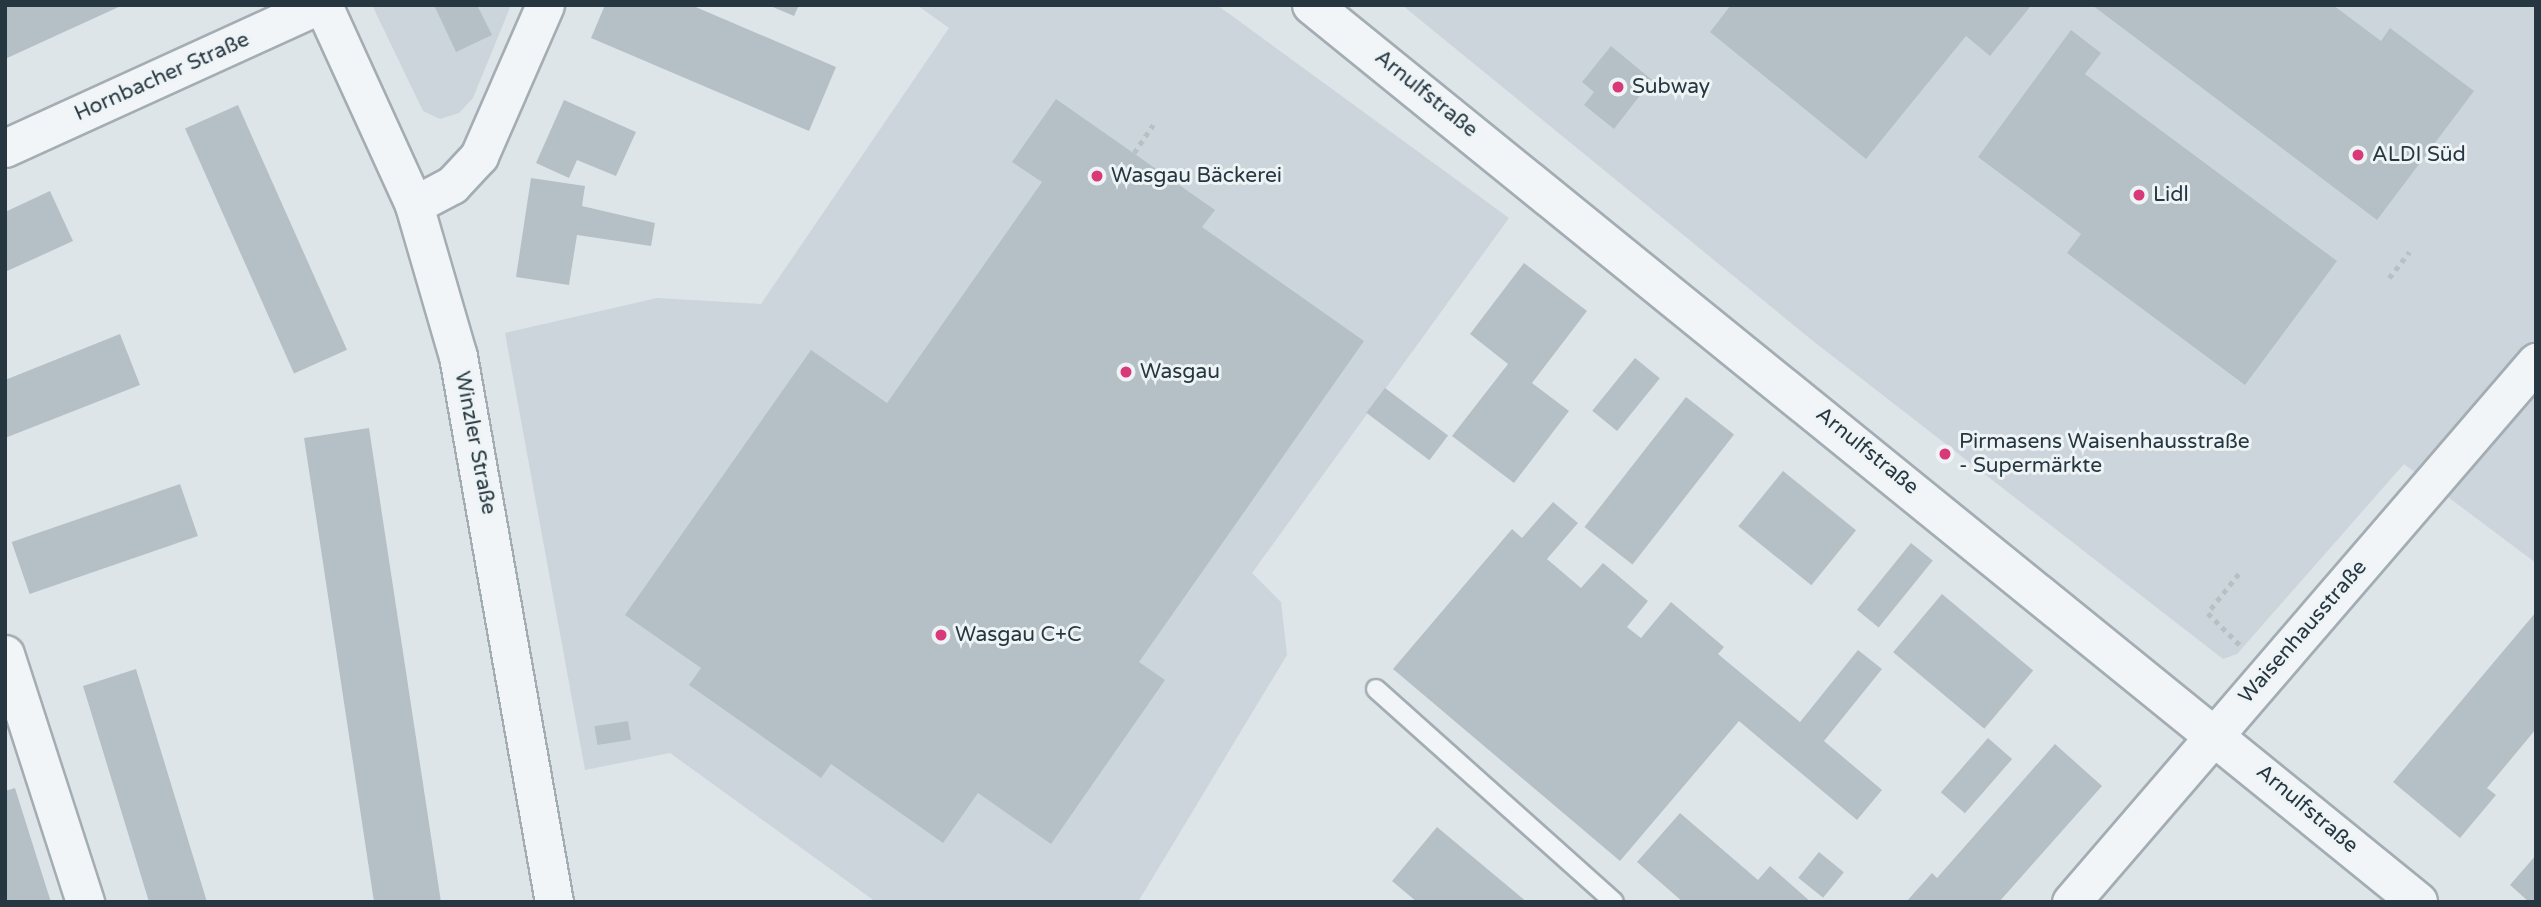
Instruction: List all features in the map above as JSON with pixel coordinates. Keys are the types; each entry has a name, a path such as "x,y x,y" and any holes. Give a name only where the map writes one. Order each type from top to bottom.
{"street":[{"name":"Hornbacher Straße","path":"5,148 321,5"},
{"name":"Winzler Straße","path":"321,5 414,205 458,356 485,486 554,902"},
{"path":"414,205 452,185 479,156 545,5"},
{"name":"Arnulfstraße","path":"1312,5 2214,733 2418,902"},
{"name":"Waisenhausstraße","path":"2071,902 2536,362"},
{"path":"5,654 85,902"}],"lane":[{"path":"1376,689 1614,902"}],"path":[{"path":"1133,153 1153,125"},
{"path":"2389,278 2409,252"},
{"path":"2239,574 2208,613 2268,673"}],"shaded area":[{"path":"372,5 511,5 473,98 459,113 440,119 423,111"},
{"path":"917,5 1217,5 1509,218 1252,573 1281,602 1287,655 1138,902 876,902 670,753 585,770 505,333 657,298 761,304 949,28"},
{"path":"1402,5 2536,5 2536,563 2404,464 2237,654 2223,659 1813,341"}],"building":[{"path":"5,5 123,5 5,59"},
{"path":"434,5 477,5 492,35 456,52"},
{"path":"605,5 691,5 836,67 809,131 591,38"},
{"path":"768,5 799,5 794,16"},
{"path":"1731,5 2030,7 1990,56 1966,36 1866,159 1710,32"},
{"name":"ALDI Süd","path":"2092,5 2333,5 2381,41 2390,28 2474,91 2377,220"},
{"name":"Lidl","path":"2071,30 2101,53 2085,74 2337,261 2245,385 2067,253 2081,234 1978,157"},
{"name":"Subway","path":"1611,46 1652,80 1614,129 1584,105 1594,92 1582,82"},
{"path":"1056,99 1215,210 1202,227 1364,341 1139,662 1165,680 1051,844 978,793 943,843 831,764 821,778 689,685 701,668 625,615 811,350 887,403 1042,182 1012,162"},
{"path":"564,100 636,132 616,176 577,160 569,178 536,163"},
{"path":"238,105 347,350 294,373 185,129"},
{"path":"531,178 585,186 582,206 655,223 651,246 577,235 569,285 516,277"},
{"path":"50,191 73,241 5,272 5,212"},
{"path":"1524,263 1587,311 1532,383 1569,411 1514,483 1452,436 1508,364 1470,334"},
{"path":"120,334 140,385 5,438 5,380"},
{"path":"1635,358 1660,378 1617,431 1592,411"},
{"path":"1385,388 1448,436 1429,460 1366,413"},
{"path":"1686,397 1734,435 1632,565 1584,527"},
{"path":"369,428 441,902 374,902 304,438"},
{"path":"1783,471 1856,530 1811,585 1738,526"},
{"path":"180,484 198,536 30,594 12,542"},
{"path":"1553,502 1578,523 1547,559 1581,588 1603,563 1648,601 1627,627 1641,638 1671,602 1724,647 1718,654 1800,722 1858,650 1882,669 1824,741 1882,790 1857,820 1739,721 1620,861 1393,669 1512,529 1522,538"},
{"path":"1911,543 1933,561 1879,627 1857,610"},
{"path":"1942,594 2033,670 1984,729 1893,652"},
{"path":"2536,612 2536,729 2487,788 2496,795 2460,838 2393,782"},
{"path":"136,669 207,902 149,902 83,686"},
{"path":"628,721 631,740 597,745 594,726"},
{"path":"1988,738 2012,759 1965,813 1941,792"},
{"path":"2055,744 2102,786 1999,902 1906,902 1932,873 1937,878"},
{"path":"15,788 51,902 5,902 5,791"},
{"path":"1680,813 1758,880 1770,866 1811,902 1683,902 1637,862"},
{"path":"1437,827 1527,902 1417,902 1392,881"},
{"path":"1819,852 1844,872 1823,898 1798,878"},
{"path":"2536,855 2536,902 2529,902 2510,885"}],"place":[{"name":"Subway","path":"1618,87"},
{"name":"ALDI Süd","path":"2358,155"},
{"name":"Wasgau Bäckerei","path":"1097,176"},
{"name":"Lidl","path":"2139,195"},
{"name":"Wasgau","path":"1126,372"},
{"name":"Pirmasens Waisenhausstraße - Supermärkte","path":"1945,454"},
{"name":"Wasgau C+C","path":"941,635"}]}
